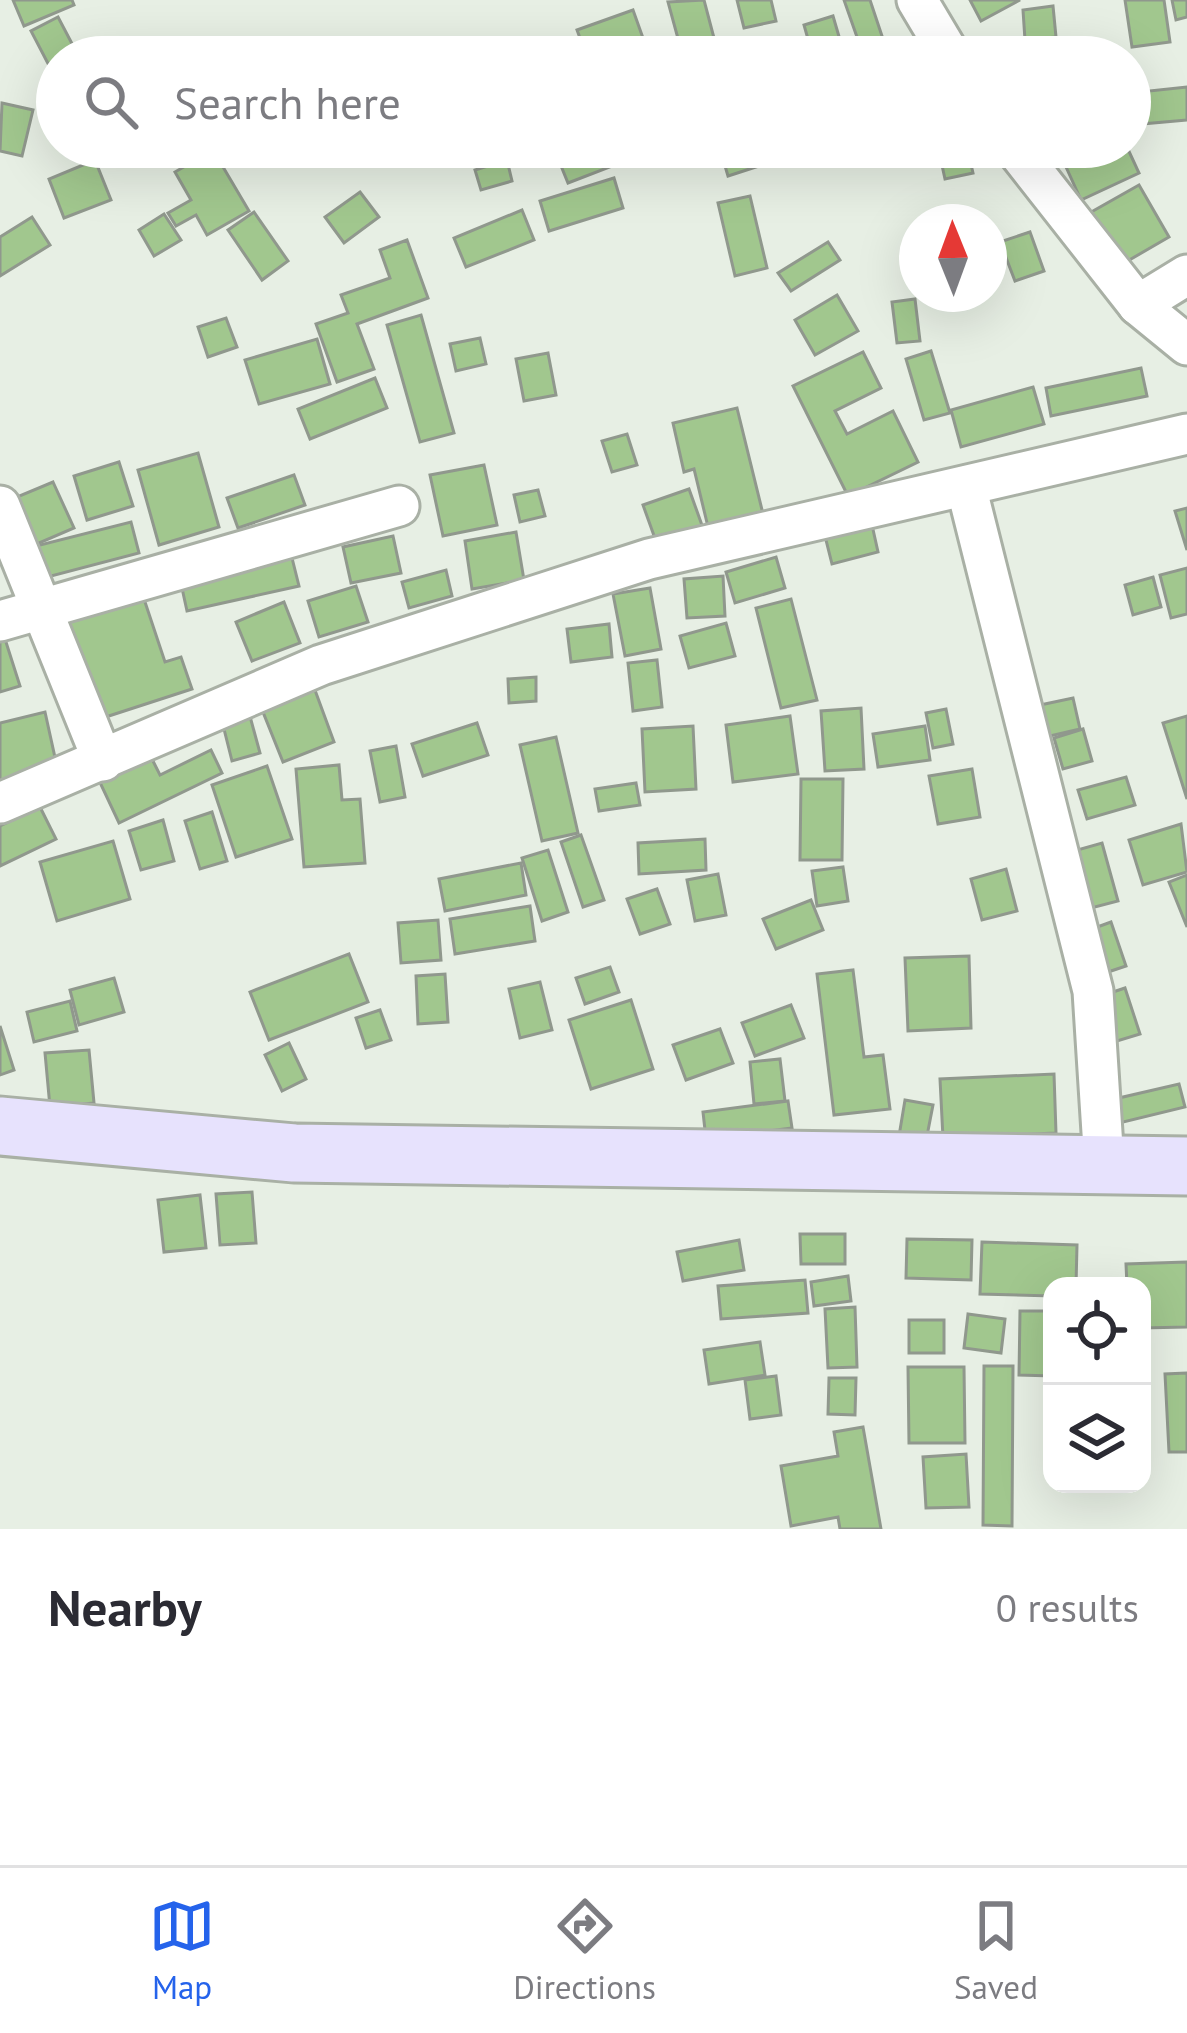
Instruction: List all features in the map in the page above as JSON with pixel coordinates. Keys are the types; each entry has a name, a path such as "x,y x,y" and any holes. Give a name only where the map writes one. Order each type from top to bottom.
{"main road":[{"path":"0,1126 294,1153 1187,1166"}],"street":[{"path":"916,0 938,36"},
{"path":"1030,168 1138,305 1187,345"},
{"path":"1138,305 1187,275"},
{"path":"0,803 321,665 649,559 1187,434"},
{"path":"965,486 1093,991 1104,1164"},
{"path":"0,506 103,761"},
{"path":"0,621 399,506"}],"building":[{"path":"13,0 72,0 74,5 24,26"},
{"path":"704,0 713,36 677,36 668,2"},
{"path":"737,0 771,0 776,21 744,28"},
{"path":"844,0 870,0 882,36 857,36"},
{"path":"970,0 1020,0 981,21"},
{"path":"1125,0 1164,0 1170,42 1151,44 1151,36 1130,36"},
{"path":"1172,0 1187,0 1187,17 1176,20"},
{"path":"1053,6 1056,36 1025,36 1023,10"},
{"path":"633,10 642,36 579,36 577,30"},
{"path":"833,16 839,36 807,36 804,25"},
{"path":"58,17 68,36 36,36 36,41 31,31"},
{"path":"1187,87 1187,120 1151,123 1151,91"},
{"path":"2,103 33,110 22,156 0,151"},
{"path":"76,168 98,168 111,200 64,218 49,179"},
{"path":"224,168 249,211 207,235 196,215 176,226 168,213 191,200 175,172"},
{"path":"509,168 512,181 481,190 475,170"},
{"path":"562,168 607,168 568,183"},
{"path":"726,168 753,168 728,176"},
{"path":"943,168 972,168 973,173 945,179"},
{"path":"1067,168 1137,168 1139,173 1081,200"},
{"path":"614,178 623,208 549,231 540,201"},
{"path":"1139,185 1169,237 1100,277 1070,224"},
{"path":"360,192 379,217 344,243 325,217"},
{"path":"750,196 767,268 735,276 718,203"},
{"path":"522,210 534,240 466,267 454,238"},
{"path":"254,212 288,261 262,280 228,230"},
{"path":"164,214 181,240 154,256 139,230"},
{"path":"32,217 50,245 0,276 0,237"},
{"path":"1030,232 1044,271 1015,281 1007,260 1007,240"},
{"path":"407,240 428,298 357,324 374,369 337,382 316,324 348,313 341,295 390,278 380,250"},
{"path":"828,242 840,260 791,291 778,273"},
{"path":"837,295 858,331 815,355 795,320"},
{"path":"899,301 899,312 917,312 920,341 897,343 892,302"},
{"path":"421,315 454,433 420,442 387,325"},
{"path":"226,318 237,347 208,357 198,327"},
{"path":"480,338 486,364 456,371 450,344"},
{"path":"317,339 330,384 259,404 245,360"},
{"path":"931,351 950,413 924,420 906,359"},
{"path":"863,352 881,388 835,411 847,434 893,411 918,462 848,496 793,386"},
{"path":"548,353 556,395 524,401 516,359"},
{"path":"1141,368 1147,396 1051,416 1046,388"},
{"path":"375,378 387,408 310,439 298,409"},
{"path":"1033,387 1044,424 961,447 951,410"},
{"path":"737,408 764,518 709,531 694,469 684,472 673,423"},
{"path":"627,434 637,465 612,472 602,441"},
{"path":"198,453 219,527 159,545 138,470"},
{"path":"119,462 133,506 87,520 74,476"},
{"path":"484,465 497,525 443,536 430,475"},
{"path":"294,475 305,505 238,528 227,498"},
{"path":"53,482 74,528 16,553 0,504"},
{"path":"689,489 703,528 657,544 643,505"},
{"path":"538,490 545,516 520,522 514,495"},
{"path":"1187,508 1187,550 1175,511"},
{"path":"870,516 878,552 832,564 823,528"},
{"path":"131,522 139,553 36,580 28,548"},
{"path":"516,532 524,580 472,589 465,541"},
{"path":"393,536 401,573 351,583 343,547"},
{"path":"291,554 299,586 187,611 180,579"},
{"path":"776,557 785,588 735,603 726,572"},
{"path":"1187,568 1187,614 1171,618 1160,575"},
{"path":"446,570 452,596 409,608 402,582"},
{"path":"723,576 725,616 687,618 684,579"},
{"path":"1153,577 1161,607 1133,615 1125,585"},
{"path":"356,586 368,622 319,637 308,601"},
{"path":"650,588 661,649 625,656 613,594"},
{"path":"143,596 165,662 181,657 192,689 81,725 48,627"},
{"path":"791,599 817,700 781,708 756,608"},
{"path":"284,602 300,643 252,661 236,622"},
{"path":"726,623 735,656 689,668 680,636"},
{"path":"609,624 612,657 571,662 567,629"},
{"path":"5,639 20,686 0,692 0,640"},
{"path":"657,660 662,707 633,711 628,663"},
{"path":"536,677 536,701 509,703 508,679"},
{"path":"312,682 334,742 283,762 259,702"},
{"path":"1073,698 1080,729 1020,743 1012,711"},
{"path":"861,708 864,769 825,771 821,711"},
{"path":"248,709 260,753 232,761 221,717"},
{"path":"946,709 953,744 933,748 926,713"},
{"path":"45,712 58,771 0,784 0,723"},
{"path":"790,716 798,774 733,782 726,725"},
{"path":"1187,716 1187,799 1163,723"},
{"path":"477,723 488,755 423,776 412,744"},
{"path":"693,726 696,789 645,792 642,729"},
{"path":"925,726 930,760 878,767 873,734"},
{"path":"1083,729 1092,761 1063,769 1054,738"},
{"path":"556,737 578,833 542,841 520,745"},
{"path":"396,746 405,797 380,802 370,751"},
{"path":"147,749 160,775 211,750 222,773 119,823 96,774"},
{"path":"339,765 342,800 360,799 365,863 304,867 296,769"},
{"path":"267,766 292,839 236,857 212,785"},
{"path":"972,769 980,817 938,824 929,776"},
{"path":"1126,777 1135,805 1087,819 1078,790"},
{"path":"801,779 843,779 842,860 800,860"},
{"path":"636,783 640,805 599,811 595,789"},
{"path":"40,807 56,839 0,866 0,826"},
{"path":"212,812 227,861 200,869 185,821"},
{"path":"163,820 174,861 141,870 129,831"},
{"path":"1181,824 1187,872 1143,885 1129,840"},
{"path":"581,835 604,900 583,907 561,842"},
{"path":"705,839 706,870 639,874 638,843"},
{"path":"113,841 130,899 57,921 40,862"},
{"path":"1102,843 1118,901 1072,913 1056,856"},
{"path":"548,850 568,912 542,921 522,858"},
{"path":"521,863 526,895 445,911 439,879"},
{"path":"843,867 848,901 817,906 812,871"},
{"path":"1006,869 1017,911 982,920 971,879"},
{"path":"718,874 726,915 695,921 687,880"},
{"path":"1187,875 1187,927 1169,882"},
{"path":"657,889 670,924 640,934 627,899"},
{"path":"811,900 823,930 776,949 763,919"},
{"path":"530,906 535,941 455,954 450,919"},
{"path":"438,920 441,960 401,963 398,923"},
{"path":"1111,922 1126,966 1096,976 1081,933"},
{"path":"349,954 368,1002 269,1040 250,992"},
{"path":"969,956 971,1028 908,1031 905,958"},
{"path":"610,967 619,992 585,1004 576,978"},
{"path":"853,970 864,1057 883,1055 890,1109 834,1115 817,974"},
{"path":"445,974 448,1022 418,1024 416,976"},
{"path":"114,978 124,1012 79,1025 70,990"},
{"path":"540,982 552,1030 520,1038 509,989"},
{"path":"1125,988 1140,1034 1104,1045 1089,1000"},
{"path":"631,1000 653,1069 591,1089 569,1020"},
{"path":"70,1001 77,1031 34,1042 27,1012"},
{"path":"791,1005 804,1038 755,1056 742,1023"},
{"path":"380,1010 391,1040 366,1048 356,1018"},
{"path":"0,1026 14,1070 0,1075"},
{"path":"720,1029 733,1063 686,1080 673,1045"},
{"path":"289,1043 306,1079 282,1091 265,1055"},
{"path":"89,1050 94,1103 50,1107 45,1053"},
{"path":"780,1059 785,1101 754,1104 750,1062"},
{"path":"1054,1074 1056,1133 943,1138 940,1079"},
{"path":"1179,1084 1185,1107 1111,1125 1106,1101"},
{"path":"905,1100 933,1105 926,1141 899,1136"},
{"path":"788,1101 792,1128 706,1139 703,1112"},
{"path":"252,1192 256,1243 220,1245 216,1194"},
{"path":"200,1195 206,1248 164,1252 158,1200"},
{"path":"800,1234 845,1234 845,1264 801,1264"},
{"path":"907,1239 972,1240 971,1280 906,1278"},
{"path":"739,1240 744,1270 683,1281 677,1252"},
{"path":"982,1242 1077,1245 1076,1277 1043,1277 1043,1296 980,1294"},
{"path":"1187,1262 1187,1327 1151,1328 1151,1277 1127,1277 1126,1264"},
{"path":"848,1276 851,1301 814,1306 811,1282"},
{"path":"805,1280 808,1313 721,1319 718,1286"},
{"path":"855,1307 857,1367 828,1368 825,1309"},
{"path":"1020,1311 1043,1311 1043,1376 1019,1375"},
{"path":"968,1314 1005,1319 1001,1353 964,1348"},
{"path":"909,1320 944,1320 944,1353 909,1353"},
{"path":"760,1342 765,1375 709,1384 704,1350"},
{"path":"984,1366 1013,1366 1012,1526 983,1525"},
{"path":"908,1367 964,1367 965,1443 909,1443"},
{"path":"1187,1373 1187,1452 1169,1452 1165,1374"},
{"path":"776,1376 781,1415 750,1419 745,1380"},
{"path":"829,1378 856,1378 855,1415 828,1414"},
{"path":"863,1427 881,1529 840,1529 838,1517 791,1526 781,1466 838,1456 834,1432"},
{"path":"966,1454 969,1507 926,1508 923,1457"}]}
